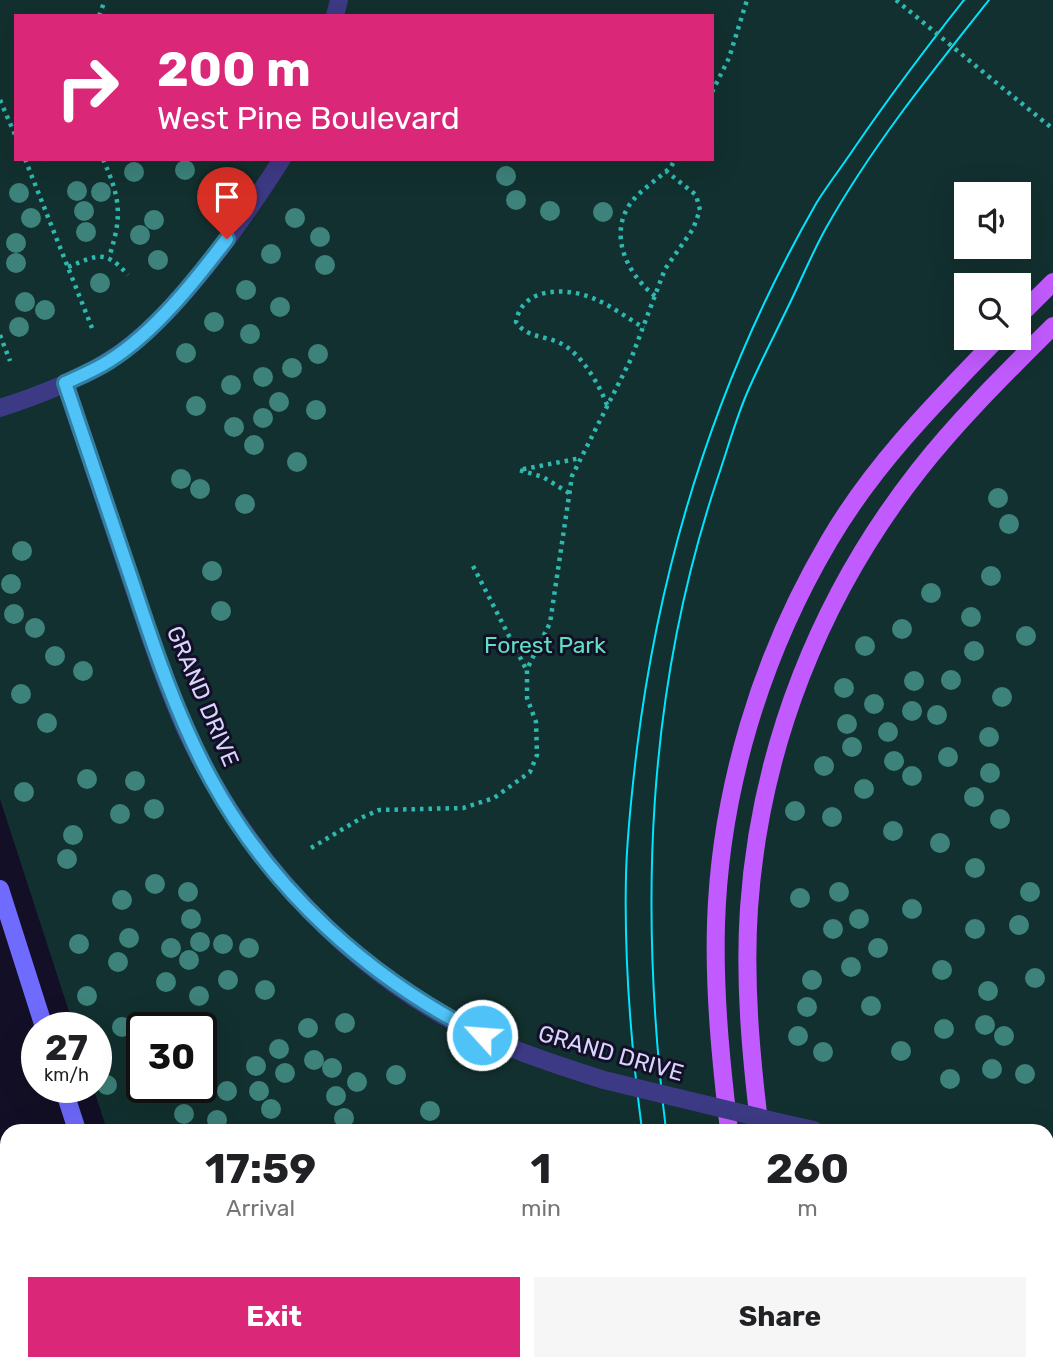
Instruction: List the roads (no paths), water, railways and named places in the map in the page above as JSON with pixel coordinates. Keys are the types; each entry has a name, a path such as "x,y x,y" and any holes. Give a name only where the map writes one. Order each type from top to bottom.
{"main road":[{"path":"1031,304 1053,282"},
{"path":"759,1124 752,1065 748,977 749,909 757,838 770,768 791,701 844,583 880,523 920,468 1053,326"},
{"path":"728,1124 718,1022 716,923 729,816 752,712 782,632 829,541 882,464 914,425 986,350"},
{"path":"0,889 39,1012"},
{"path":"68,1103 75,1124"}],"street":[{"path":"0,408 65,383 110,361 131,345 172,306 251,207 281,161"},
{"name":"GRAND DRIVE","path":"65,383 160,666 187,731 227,806 278,877 316,918 358,957 447,1018 500,1044 604,1080 787,1124"}],"tram line":[{"path":"641,1124 627,971 627,843 648,676 679,535 724,398 751,331 782,266 826,188 964,0"},
{"path":"665,1124 653,965 655,802 675,640 693,560 743,404 821,238 882,139 989,0"}],"park label":[{"name":"Forest Park","path":"545,645"}]}
